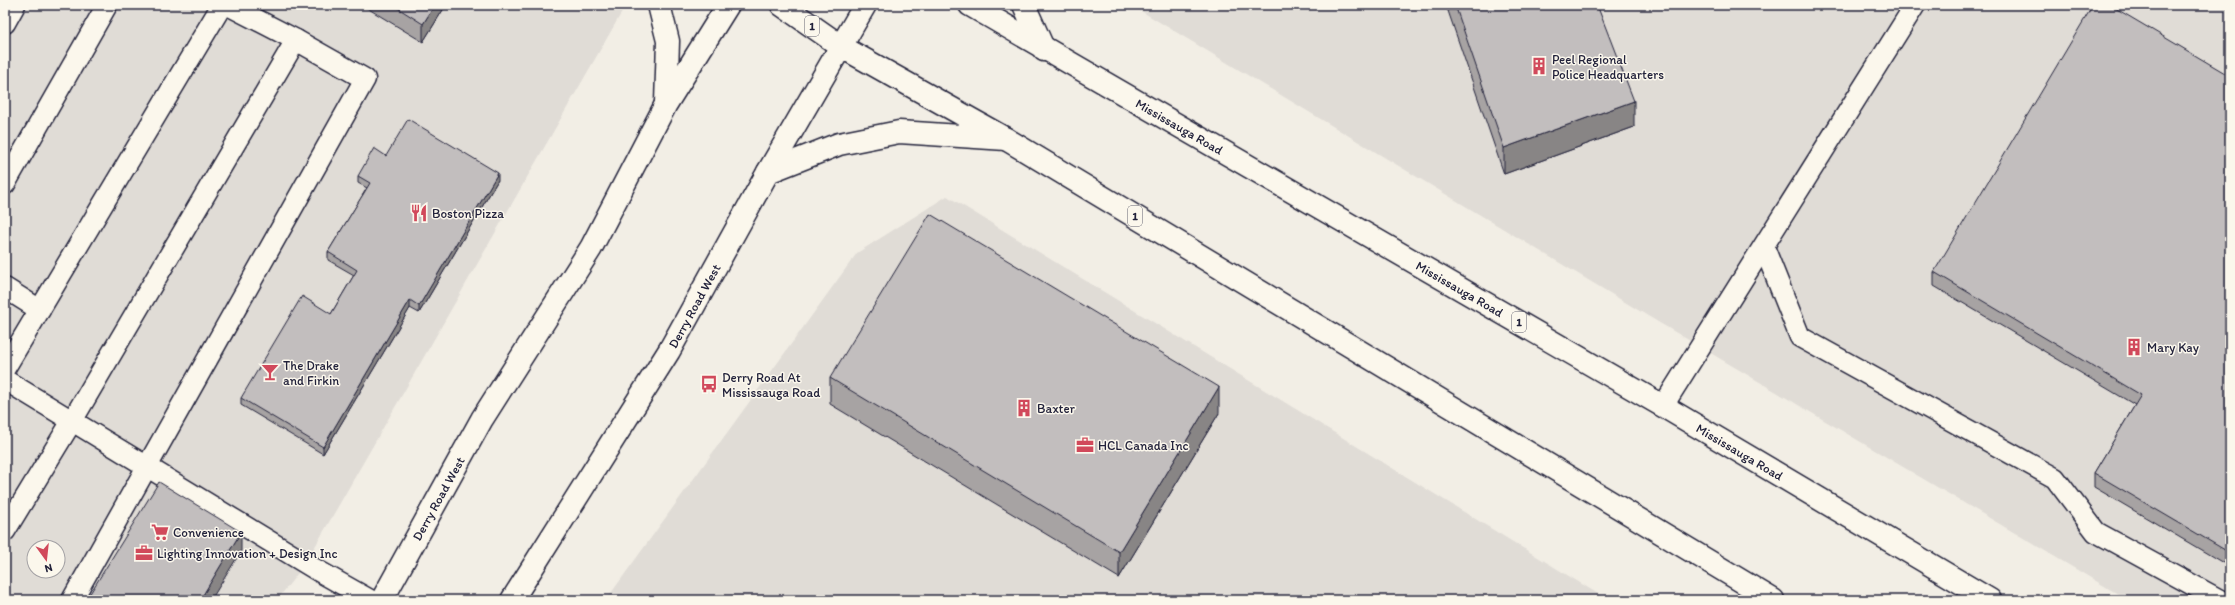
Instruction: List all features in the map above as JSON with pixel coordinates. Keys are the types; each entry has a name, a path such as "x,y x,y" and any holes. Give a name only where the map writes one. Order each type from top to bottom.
{"main road":[{"path":"659,5 668,41 666,104"},
{"name":"Derry Road West","path":"382,600 482,419 591,248 666,104 728,5"},
{"name":"1","path":"782,5 842,47 1006,139 1773,600"},
{"name":"Derry Road West","path":"512,600 669,351 768,172 866,5"},
{"name":"Mississauga Road","path":"970,5 1044,50 1663,406 1990,600"},
{"path":"1024,5 1044,50"},
{"path":"768,172 839,144 899,132 1006,139"}],"lane":[{"path":"5,23 15,5"},
{"path":"5,184 107,5"},
{"path":"5,368 222,5"},
{"path":"72,600 365,78 228,5"},
{"path":"1663,406 1916,5"},
{"path":"5,531 72,421 296,40"},
{"path":"1764,247 1800,337 2055,478 2096,532 2220,600"},
{"path":"5,288 40,310"},
{"path":"5,380 315,569 370,600"}],"shaded area":[{"path":"5,5 626,5 305,564 277,600 5,600"},
{"path":"1131,5 2230,5 2230,600 2128,600 1658,322"},
{"path":"947,196 1608,600 606,600 857,253"}],"building":[{"path":"393,5 435,5 423,24"},
{"name":"Peel Regional Police Headquarters","path":"1455,5 1597,5 1634,101 1504,148"},
{"name":"Mary Kay","path":"2093,5 2110,5 2230,76 2230,553 2094,473 2141,395 1934,272"},
{"path":"408,119 498,173 419,306 410,300 323,447 241,398 302,296 331,314 357,270 328,252 370,183 358,176 374,148 386,156"},
{"name":"Baxter","path":"930,214 1219,387 1119,552 830,378"},
{"path":"159,482 241,532 200,600 86,600"}],"place":[{"name":"Peel Regional Police Headquarters","path":"1539,66"},
{"name":"Boston Pizza","path":"419,213"},
{"name":"Mary Kay","path":"2134,347"},
{"name":"The Drake and Firkin","path":"270,372"},
{"name":"Derry Road At Mississauga Road","path":"709,384"},
{"name":"Baxter","path":"1024,408"},
{"name":"HCL Canada Inc","path":"1085,445"},
{"name":"Convenience","path":"160,532"},
{"name":"Lighting Innovation + Design Inc","path":"144,553"}]}
